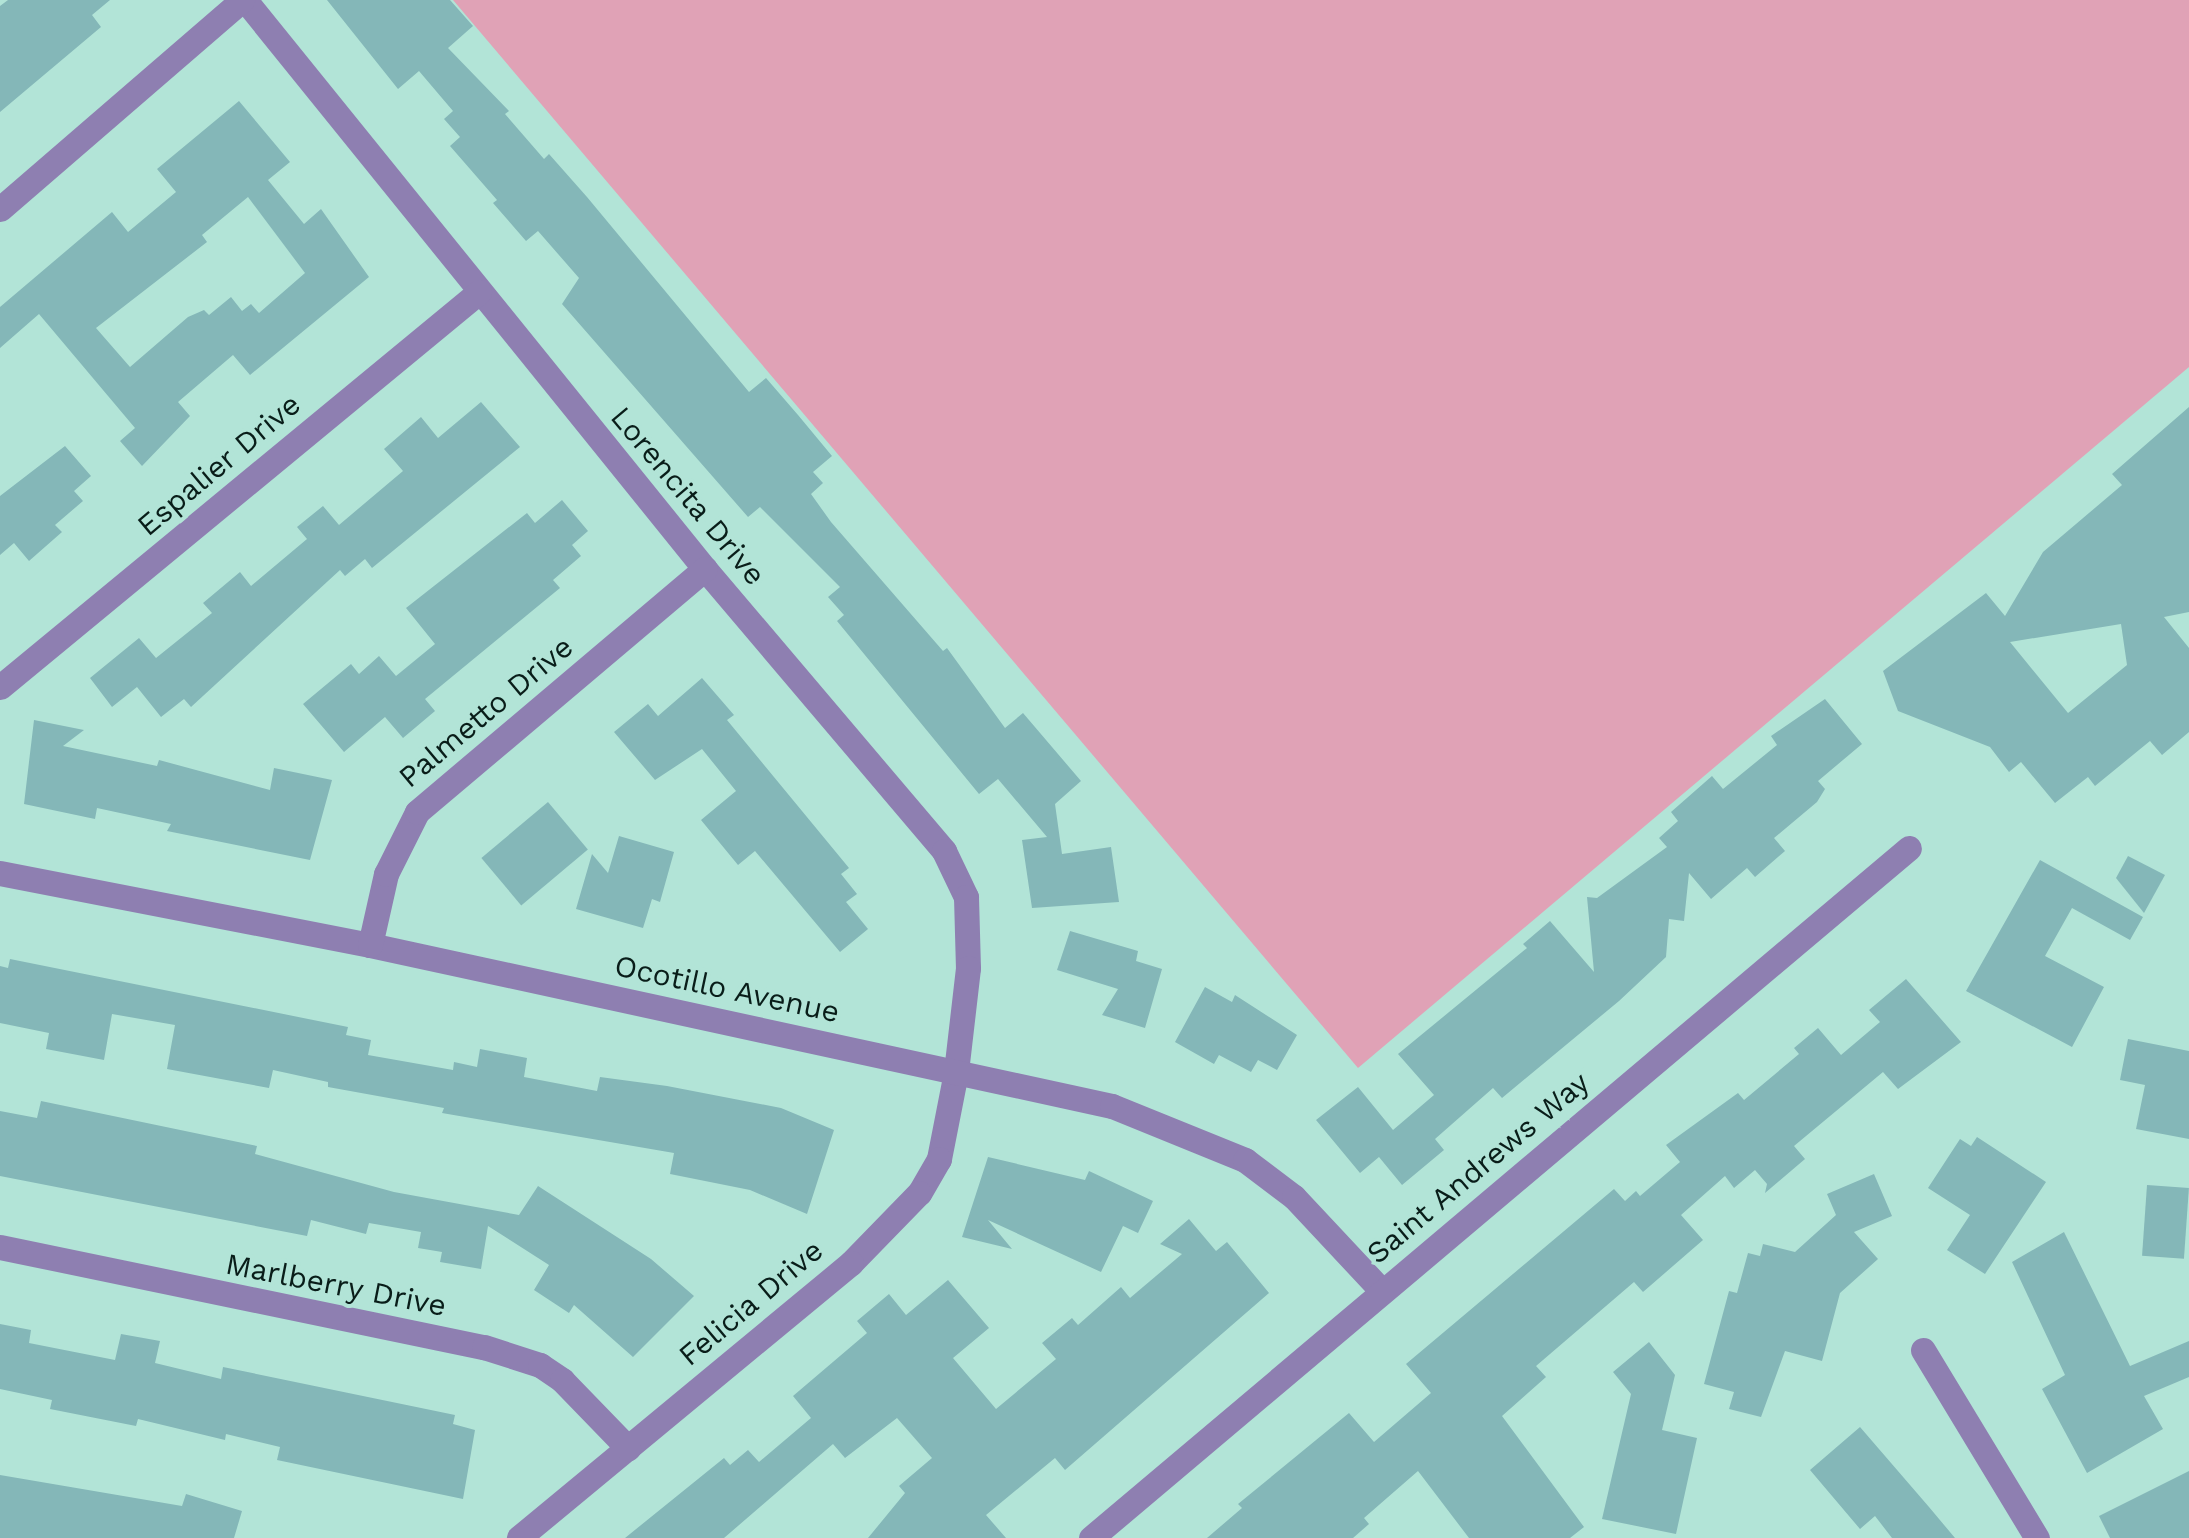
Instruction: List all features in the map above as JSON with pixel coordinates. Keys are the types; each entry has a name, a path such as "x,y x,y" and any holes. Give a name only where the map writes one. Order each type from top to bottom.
{"street":[{"path":"0,209 243,0"},
{"name":"Lorencita Drive","path":"243,0 705,569 956,867 966,896 968,968 956,1072"},
{"name":"Espalier Drive","path":"0,688 479,292"},
{"name":"Palmetto Drive","path":"370,945 386,874 416,812 705,569"},
{"name":"Saint Andrews Way","path":"1090,1538 1909,848"},
{"name":"Ocotillo Avenue","path":"0,873 370,945 1112,1106 1218,1146 1294,1197 1382,1291"},
{"name":"Felicia Drive","path":"519,1538 851,1262 919,1193 939,1159 956,1072"},
{"name":"Marlberry Drive","path":"0,1247 484,1346 540,1365 562,1380 628,1448"},
{"path":"1923,1350 2037,1538"}],"shaded area":[{"path":"453,0 2189,0 2189,367 1358,1068"}],"building":[{"path":"8,0 110,0 92,15 101,27 0,112 0,6"},
{"path":"327,0 450,0 473,26 448,48 509,111 505,114 544,159 549,154 587,197 749,392 766,378 798,415 832,456 813,472 823,483 811,494 831,522 943,651 947,648 1005,728 1023,713 1081,781 1055,804 1062,854 1111,847 1119,902 1032,908 1022,840 1047,837 998,779 979,794 837,621 844,615 828,597 840,587 760,507 748,517 562,304 579,278 538,231 526,241 493,203 497,200 450,146 460,137 444,119 453,111 419,71 398,89"},
{"path":"239,101 290,162 268,180 304,224 321,209 369,277 250,375 233,355 178,402 190,416 142,466 120,441 135,428 39,314 0,348 0,307 112,212 128,232 176,192 157,169","holes":["248,197 305,273 259,313 251,304 242,311 231,297 209,315 204,310 188,317 130,367 96,328 207,242 202,235"]},
{"path":"481,402 520,447 372,568 365,559 345,576 340,570 191,707 184,699 161,717 137,687 112,707 90,678 139,638 156,658 212,613 203,603 240,572 251,586 307,539 297,527 323,506 339,525 403,471 384,449 421,417 438,438"},
{"path":"2189,407 2189,612 2164,617 2189,648 2189,732 2162,755 2150,741 2095,786 2088,777 2055,803 2021,762 2009,772 1990,747 1898,711 1883,671 1986,593 2005,616 2043,552 2122,485 2112,474","holes":["2121,624 2127,665 2068,713 2010,642"]},
{"path":"65,446 91,476 74,491 83,501 55,525 62,532 29,561 14,543 0,555 0,496"},
{"path":"562,500 588,531 572,545 581,556 553,580 560,588 425,699 435,711 403,738 385,717 344,752 303,704 351,664 359,674 379,656 396,676 435,644 406,608 527,513 535,523"},
{"path":"702,678 734,715 727,720 849,868 841,874 857,894 846,902 868,929 840,952 755,851 738,865 701,820 736,791 702,749 655,780 614,732 648,704 658,716"},
{"path":"1825,699 1862,744 1818,781 1825,789 1817,802 1774,838 1785,851 1755,877 1747,868 1711,899 1689,873 1684,921 1669,919 1666,957 1619,1001 1502,1098 1493,1088 1435,1139 1444,1150 1402,1185 1379,1157 1360,1173 1316,1120 1358,1087 1393,1130 1434,1095 1398,1054 1527,948 1523,944 1550,921 1594,972 1587,897 1597,898 1667,847 1659,838 1678,821 1671,812 1712,776 1723,789 1777,745 1771,736"},
{"path":"34,720 84,730 63,746 157,766 159,760 270,790 274,768 332,780 310,860 167,831 171,824 97,808 95,819 24,804"},
{"path":"548,802 588,849 521,905 481,858"},
{"path":"619,836 674,852 660,902 652,899 643,928 576,909 592,854 608,873"},
{"path":"2128,856 2165,875 2144,913 2116,878"},
{"path":"2040,860 2143,917 2130,940 2072,908 2045,956 2104,987 2072,1047 1966,991"},
{"path":"1070,931 1138,951 1136,961 1162,969 1145,1028 1102,1015 1118,989 1057,970"},
{"path":"10,959 348,1027 346,1035 371,1040 368,1055 453,1070 454,1062 477,1067 480,1049 527,1058 524,1077 597,1091 600,1077 667,1086 781,1108 834,1130 807,1214 750,1190 670,1174 674,1153 442,1113 444,1108 328,1087 328,1082 273,1070 269,1088 167,1069 175,1025 112,1014 104,1060 46,1049 49,1033 0,1023 0,966 8,968"},
{"path":"1906,979 1961,1042 1898,1089 1883,1072 1794,1146 1805,1159 1765,1193 1767,1184 1755,1170 1734,1188 1725,1176 1681,1215 1703,1240 1643,1292 1634,1282 1536,1366 1546,1377 1502,1416 1584,1527 1570,1538 1469,1538 1418,1471 1364,1518 1369,1524 1353,1538 1207,1538 1242,1508 1238,1504 1349,1413 1374,1442 1431,1393 1406,1364 1614,1189 1625,1201 1636,1191 1640,1196 1680,1162 1666,1145 1738,1093 1744,1100 1799,1054 1794,1048 1818,1028 1841,1055 1880,1022 1869,1010"},
{"path":"1205,987 1232,1002 1235,995 1297,1035 1277,1070 1258,1060 1251,1072 1219,1055 1214,1064 1175,1042"},
{"path":"2128,1039 2189,1051 2189,1139 2136,1129 2145,1085 2120,1080"},
{"path":"41,1101 257,1146 255,1154 394,1192 519,1215 538,1186 651,1259 694,1296 633,1357 574,1305 569,1313 534,1290 549,1265 488,1226 481,1269 440,1262 442,1252 418,1248 421,1232 369,1223 366,1234 311,1220 307,1236 0,1176 0,1111 37,1118"},
{"path":"1977,1137 2046,1182 1985,1274 1947,1250 1970,1215 1928,1188 1960,1139 1971,1146"},
{"path":"988,1157 1085,1180 1089,1171 1153,1201 1138,1233 1123,1226 1101,1272 988,1220 1012,1249 962,1237"},
{"path":"1874,1174 1892,1216 1854,1232 1878,1259 1840,1293 1822,1361 1785,1351 1761,1417 1729,1409 1734,1392 1704,1384 1729,1291 1737,1293 1748,1253 1760,1256 1763,1244 1795,1252 1836,1215 1827,1194"},
{"path":"2147,1185 2189,1188 2184,1259 2142,1256"},
{"path":"1189,1219 1216,1251 1227,1242 1269,1293 1065,1470 1055,1458 986,1515 1006,1538 868,1538 905,1493 899,1486 932,1458 897,1418 845,1458 833,1444 724,1538 625,1538 724,1458 730,1465 748,1450 759,1462 811,1418 793,1396 867,1333 857,1321 889,1294 906,1315 948,1280 989,1328 953,1358 996,1409 1056,1359 1042,1343 1072,1318 1078,1325 1121,1287 1130,1298 1182,1254 1160,1244"},
{"path":"2064,1232 2130,1366 2189,1341 2189,1377 2144,1396 2163,1429 2087,1473 2042,1389 2065,1375 2012,1262"},
{"path":"0,1324 31,1330 29,1343 115,1360 121,1334 160,1341 155,1363 221,1379 223,1367 455,1415 453,1424 475,1430 463,1499 277,1460 280,1447 226,1434 225,1440 138,1419 136,1426 50,1409 52,1400 0,1389"},
{"path":"1649,1342 1675,1375 1662,1430 1697,1438 1676,1534 1602,1519 1631,1394 1613,1372"},
{"path":"1860,1427 1955,1538 1892,1538 1875,1516 1860,1529 1810,1470"},
{"path":"2189,1471 2189,1538 2110,1538 2099,1516"},
{"path":"0,1475 182,1506 186,1494 242,1511 234,1538 0,1538"}]}
